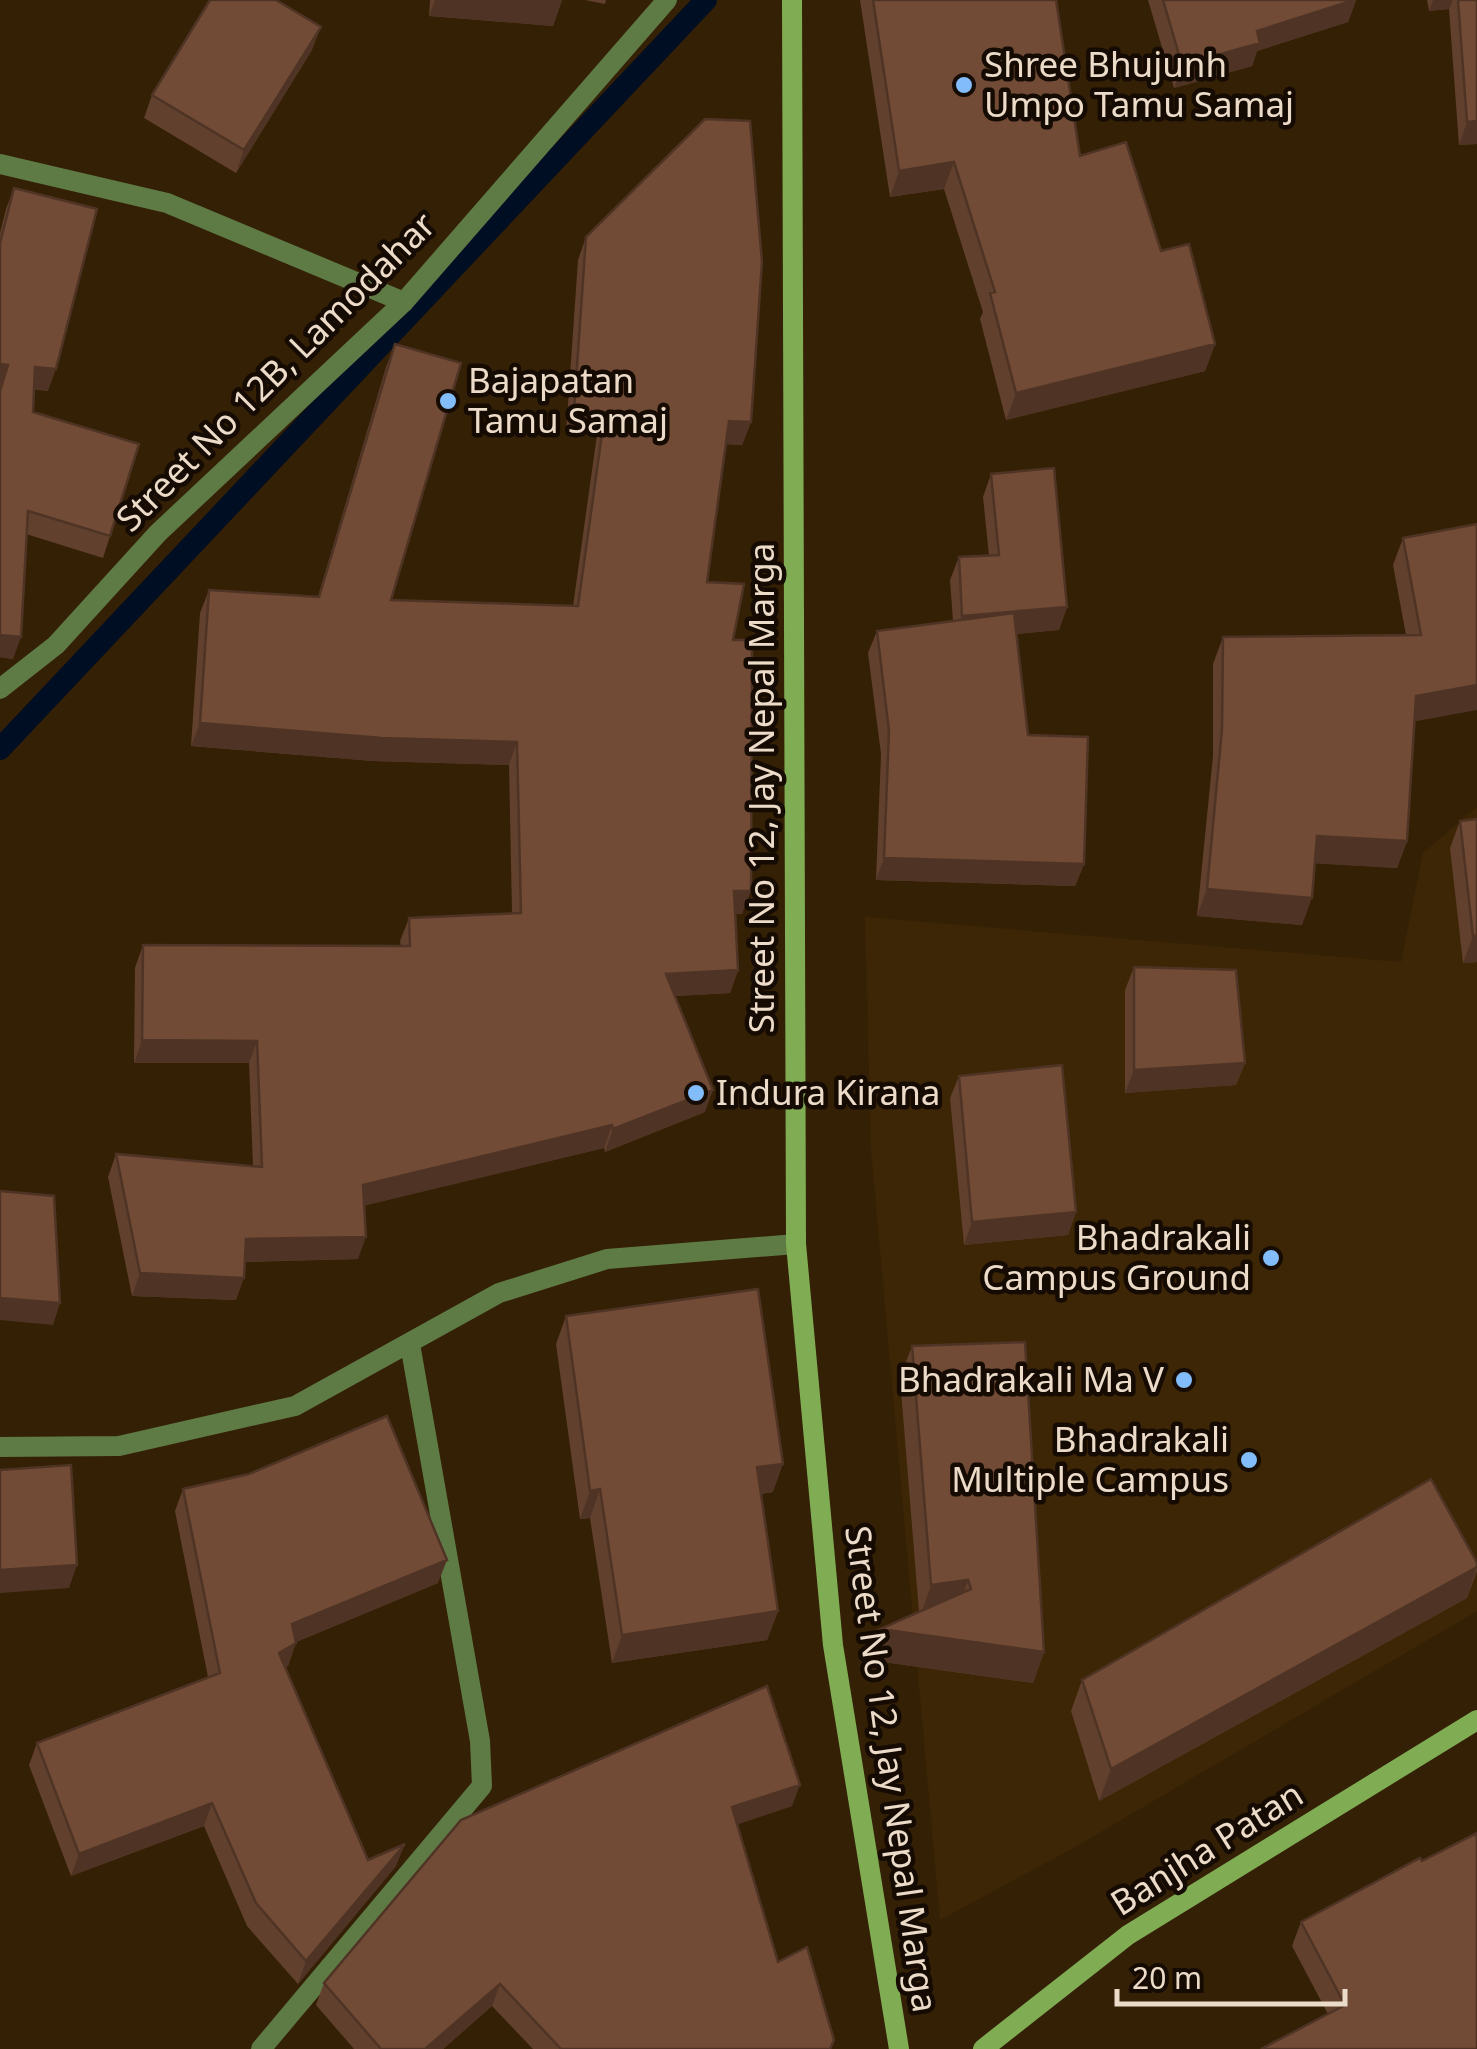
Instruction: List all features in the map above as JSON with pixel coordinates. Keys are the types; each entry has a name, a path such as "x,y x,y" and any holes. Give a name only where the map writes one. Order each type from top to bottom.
{"street":[{"name":"Street No 12B, Lamodahar","path":"0,689 56,644 158,533 404,302 666,0"},
{"name":"Street No 12, Jay Nepal Marga","path":"792,0 796,1244 832,1645 899,2049"},
{"path":"0,164 167,202 404,302"},
{"path":"0,1447 119,1446 295,1406 498,1293 607,1260 796,1244"},
{"path":"261,2049 482,1786 480,1741 410,1344"},
{"name":"Banjha Patan","path":"983,2049 1128,1935 1477,1720"}],"shaded area":[{"name":"Bhadrakali Ma V","path":"1477,807 1477,1611 1070,1850 940,1920 871,1150 865,917 1401,962 1423,853"}],"building":[{"path":"210,0 276,0 321,27 244,150 152,95"},
{"path":"873,0 1056,0 1080,156 1126,142 1161,251 1189,244 1215,344 1016,393 990,293 995,292 954,162 899,171"},
{"path":"1163,0 1354,0 1257,31 1260,43 1182,65"},
{"path":"1458,0 1477,0 1477,121 1467,122"},
{"path":"705,119 750,121 762,262 751,422 729,421 707,582 744,584 733,640 752,640 751,891 734,891 738,970 666,974 713,1090 613,1129 612,1125 363,1185 366,1237 246,1239 244,1278 140,1273 116,1154 262,1167 257,1041 142,1040 143,945 410,946 409,918 521,913 517,742 382,738 200,723 209,590 319,597 395,344 461,363 391,600 578,606 605,412 574,410 586,237"},
{"path":"14,188 97,209 56,369 35,367 33,412 139,444 110,536 28,511 21,637 0,635 0,391 8,365 0,364 0,243"},
{"path":"1054,468 1067,607 962,616 959,557 999,555 991,474"},
{"path":"1477,524 1477,685 1416,696 1407,841 1317,836 1312,898 1207,889 1222,729 1223,637 1421,635 1403,538"},
{"path":"1014,613 1028,735 1088,737 1084,864 884,858 889,731 877,631"},
{"path":"1477,819 1477,936 1473,936 1460,821"},
{"path":"1134,967 1236,970 1245,1063 1134,1070"},
{"path":"1062,1065 1076,1212 972,1222 959,1076"},
{"path":"0,1191 54,1196 60,1303 0,1298"},
{"path":"758,1289 783,1464 757,1467 778,1611 622,1635 600,1489 590,1491 566,1316"},
{"path":"1025,1342 1044,1652 880,1629 971,1589 968,1580 931,1585 912,1346"},
{"path":"387,1416 447,1560 292,1624 296,1643 279,1653 368,1860 405,1844 306,1961 256,1903 212,1803 79,1854 37,1743 220,1673 183,1489 249,1474"},
{"path":"71,1465 77,1565 0,1570 0,1470"},
{"path":"1431,1479 1477,1567 1111,1769 1082,1680"},
{"path":"767,1686 800,1785 732,1807 778,1962 807,1947 834,2040 830,2049 561,2049 500,1984 425,2049 381,2049 324,1983 461,1820"},
{"path":"1477,1833 1477,2049 1261,2049 1345,2005 1301,1922 1420,1858 1422,1861"}],"waterway":[{"path":"0,749 706,0"}],"place":[{"name":"Shree Bhujunh Umpo Tamu Samaj","path":"964,85"},
{"name":"Bajapatan Tamu Samaj","path":"448,401"},
{"name":"Indura Kirana","path":"696,1093"},
{"name":"Bhadrakali Campus Ground","path":"1271,1258"},
{"name":"Bhadrakali Ma V","path":"1184,1380"},
{"name":"Bhadrakali Multiple Campus","path":"1249,1460"}]}
